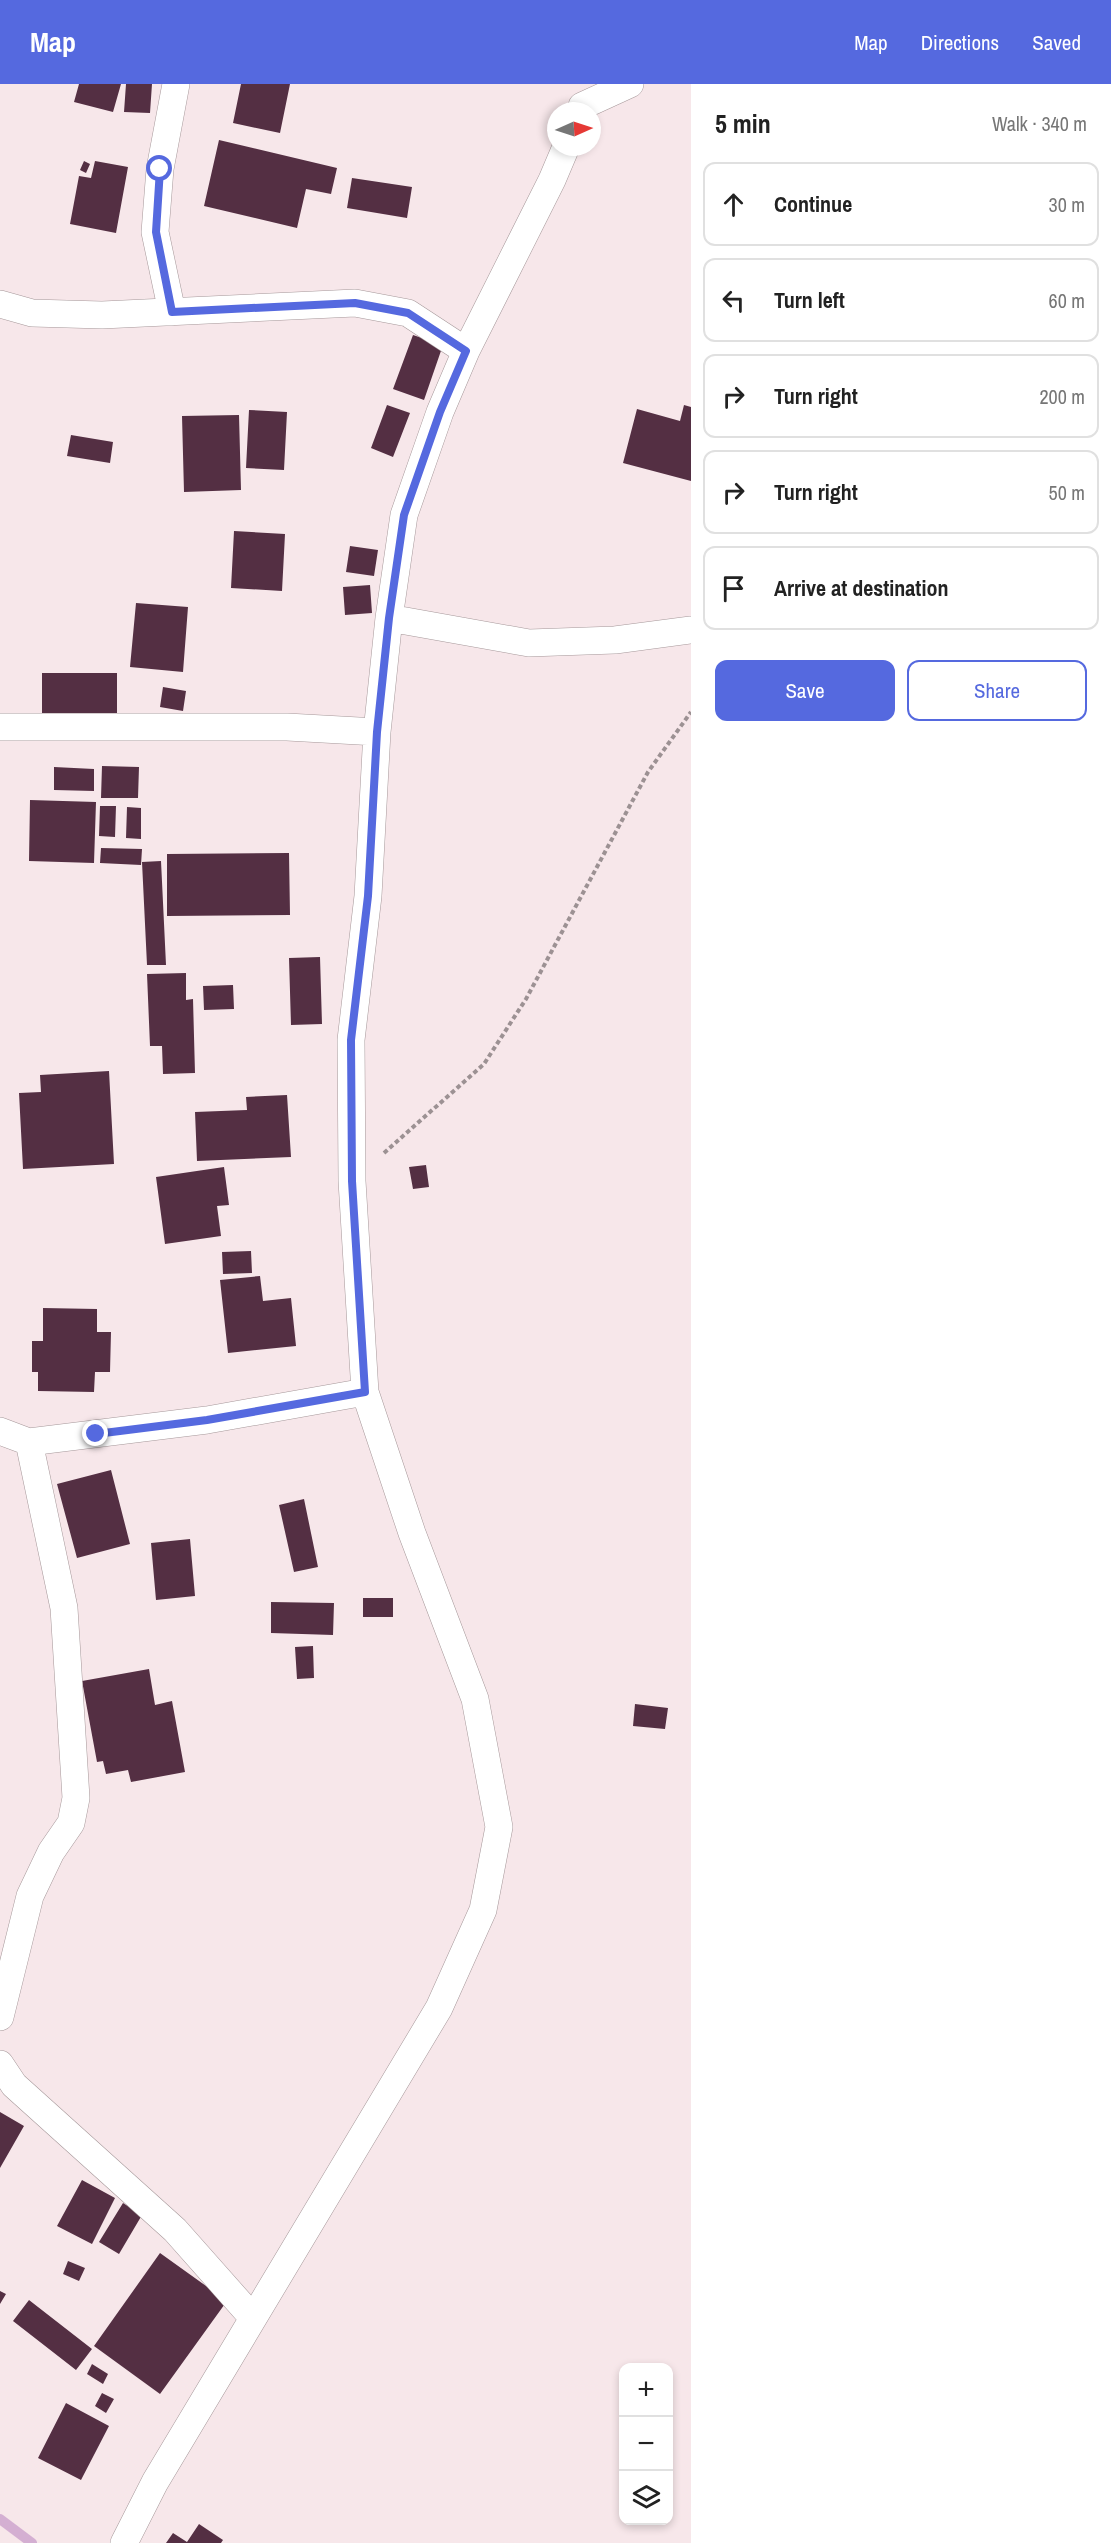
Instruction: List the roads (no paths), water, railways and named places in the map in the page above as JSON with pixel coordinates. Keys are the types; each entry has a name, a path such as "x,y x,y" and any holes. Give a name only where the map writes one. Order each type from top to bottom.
{"street":[{"path":"172,312 156,232 160,169 176,84"},
{"path":"584,100 630,84"},
{"path":"124,2543 155,2482 438,2008 483,1910 499,1827 475,1699 412,1533 365,1392 352,1181 351,1040 368,896 377,732 389,618 404,515 440,412 466,351 562,156"},
{"path":"0,304 32,313 102,315 355,303 408,313 466,351"},
{"path":"389,618 529,643 615,640 691,630"},
{"path":"0,727 287,727 377,732"},
{"path":"0,1431 29,1442 207,1420 365,1392"},
{"path":"0,2017 30,1896 51,1852 71,1823 76,1797 64,1608 29,1442"},
{"path":"0,2064 14,2085 175,2230 253,2318"}],"waterway":[{"path":"0,2519 32,2543"}]}
